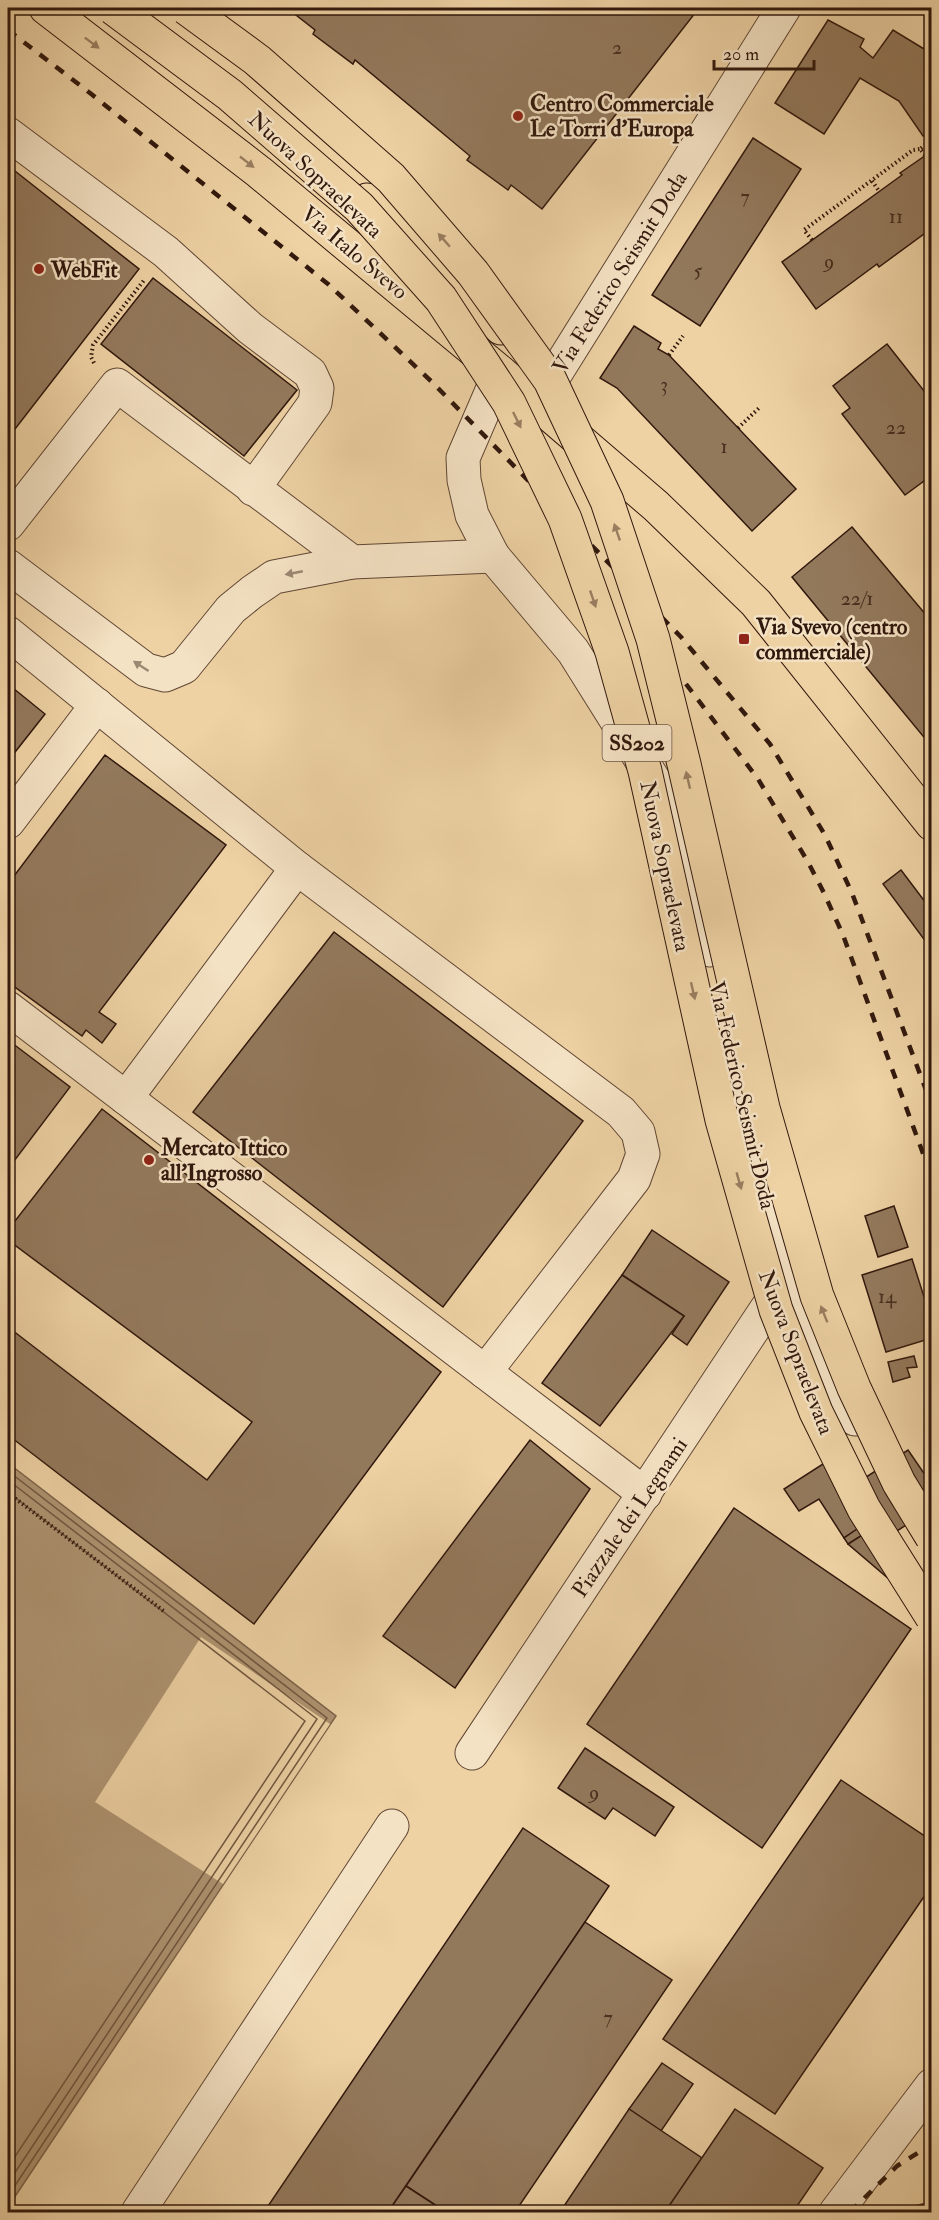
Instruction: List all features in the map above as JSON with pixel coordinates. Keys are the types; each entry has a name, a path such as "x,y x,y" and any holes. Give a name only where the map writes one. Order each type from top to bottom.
{"main road":[{"name":"Via Italo Svevo","path":"46,8 259,172 500,372 656,506 756,603 932,824"},
{"name":"Nuova Sopraelevata","path":"113,8 230,95 359,207 441,299 510,403 565,519 612,652 645,771 722,1120 776,1310 816,1412 860,1499 932,1617"},
{"name":"Via Italo Svevo","path":"130,8 278,124 408,235 504,332 656,506"},
{"name":"Nuova Sopraelevata","path":"186,8 257,60 391,178 473,273 550,380 607,501 653,639 763,1108 817,1296 854,1388 899,1483 932,1538"}],"street":[{"name":"Via Federico Seismit Doda","path":"549,384 784,8"},
{"path":"8,135 166,252 250,328 310,373 317,388 315,403 253,489"},
{"name":"Via Federico Seismit Doda","path":"500,372 463,458 464,480 472,515 493,556 573,651 679,820 737,1058 785,1281 796,1311 828,1372 897,1490 932,1538"},
{"path":"8,524 117,385 352,562"},
{"path":"8,566 146,670 165,675 184,667 231,609 274,577 352,562 493,556"},
{"path":"8,633 297,868 621,1112 638,1132 643,1154 634,1179 485,1372"},
{"path":"8,822 98,705"},
{"path":"126,1098 297,868"},
{"path":"8,1008 645,1494"},
{"name":"Piazzale dei Legnami","path":"472,1753 785,1281"},
{"path":"138,2212 392,1826"},
{"path":"836,2212 932,2085"}],"path":[{"path":"812,240 804,230 914,150 920,149 932,140"},
{"path":"920,149 925,155"},
{"path":"872,181 879,191"},
{"path":"117,385 96,368 91,357 93,345 166,252"},
{"path":"669,355 682,336"},
{"path":"738,428 759,408"},
{"path":"8,1493 165,1612"}],"water":[{"path":"8,1463 336,1716 8,2207"}],"pier":[{"path":"201,1637 330,1724 223,1884 95,1802"}],"building":[{"name":"Centro Commerciale Le Torri d'Europa","path":"287,8 699,8 542,209 511,185 508,190 467,160 470,156 355,60 353,64 313,34 315,30"},
{"path":"828,20 864,39 860,47 873,58 893,30 932,54 932,129 923,136 899,101 860,78 824,134 775,103"},
{"path":"753,138 801,169 700,326 652,295"},
{"path":"932,151 932,228 879,267 877,264 816,309 782,262"},
{"path":"15,171 139,269 8,438 8,181"},
{"path":"153,278 297,390 244,456 101,344"},
{"path":"634,326 661,343 658,349 669,355 796,489 752,531 617,388 600,378"},
{"path":"887,344 932,401 932,475 905,495 842,414 850,408 833,386"},
{"path":"852,527 932,622 932,747 792,577"},
{"path":"8,684 45,714 8,761"},
{"path":"105,755 226,845 99,1012 116,1024 102,1043 86,1030 82,1036 8,982 8,884"},
{"path":"901,870 932,911 932,937 926,942 883,884"},
{"path":"334,932 583,1121 443,1307 193,1112"},
{"path":"8,1040 70,1087 8,1169"},
{"path":"102,1109 441,1372 254,1624 8,1435 8,1327 207,1480 252,1422 8,1240 8,1230"},
{"path":"894,1206 908,1247 878,1257 865,1216"},
{"path":"652,1230 729,1282 687,1345 672,1334 684,1316 622,1275"},
{"path":"912,1259 932,1322 932,1338 886,1352 862,1275"},
{"path":"622,1275 684,1316 600,1426 542,1383"},
{"path":"914,1356 917,1367 907,1368 910,1377 893,1382 888,1362"},
{"path":"530,1440 590,1489 455,1688 383,1636"},
{"path":"908,1450 932,1485 932,1508 897,1531 863,1479"},
{"path":"840,1453 881,1514 844,1538 819,1499 799,1511 784,1489"},
{"path":"734,1508 911,1629 762,1848 587,1724"},
{"path":"885,1520 910,1597 848,1544"},
{"path":"863,1525 867,1532 848,1544 844,1538"},
{"path":"585,1748 674,1807 655,1836 613,1808 605,1819 558,1788"},
{"path":"841,1780 932,1841 932,1885 775,2114 663,2039"},
{"path":"523,1828 609,1886 585,1922 388,2212 264,2212"},
{"path":"585,1922 672,1980 515,2212 446,2212 406,2186"},
{"path":"662,2063 693,2084 661,2131 629,2109"},
{"path":"629,2109 702,2158 665,2212 560,2212"},
{"path":"735,2109 823,2168 793,2212 665,2212"},
{"path":"406,2186 446,2212 388,2212"},
{"path":"932,2202 932,2212 918,2212 918,2205"}],"railway":[{"path":"8,30 328,284 432,382 681,637 770,744 825,835 852,893 932,1106"},
{"path":"686,684 758,779 824,893 843,935 932,1178"},
{"path":"850,2212 897,2166 932,2144"}],"place":[{"name":"Centro Commerciale Le Torri d'Europa","path":"518,116"},
{"name":"WebFit","path":"39,269"},
{"name":"Via Svevo (centro commerciale)","path":"744,639"},
{"name":"Mercato Ittico all'Ingrosso","path":"149,1160"}]}
